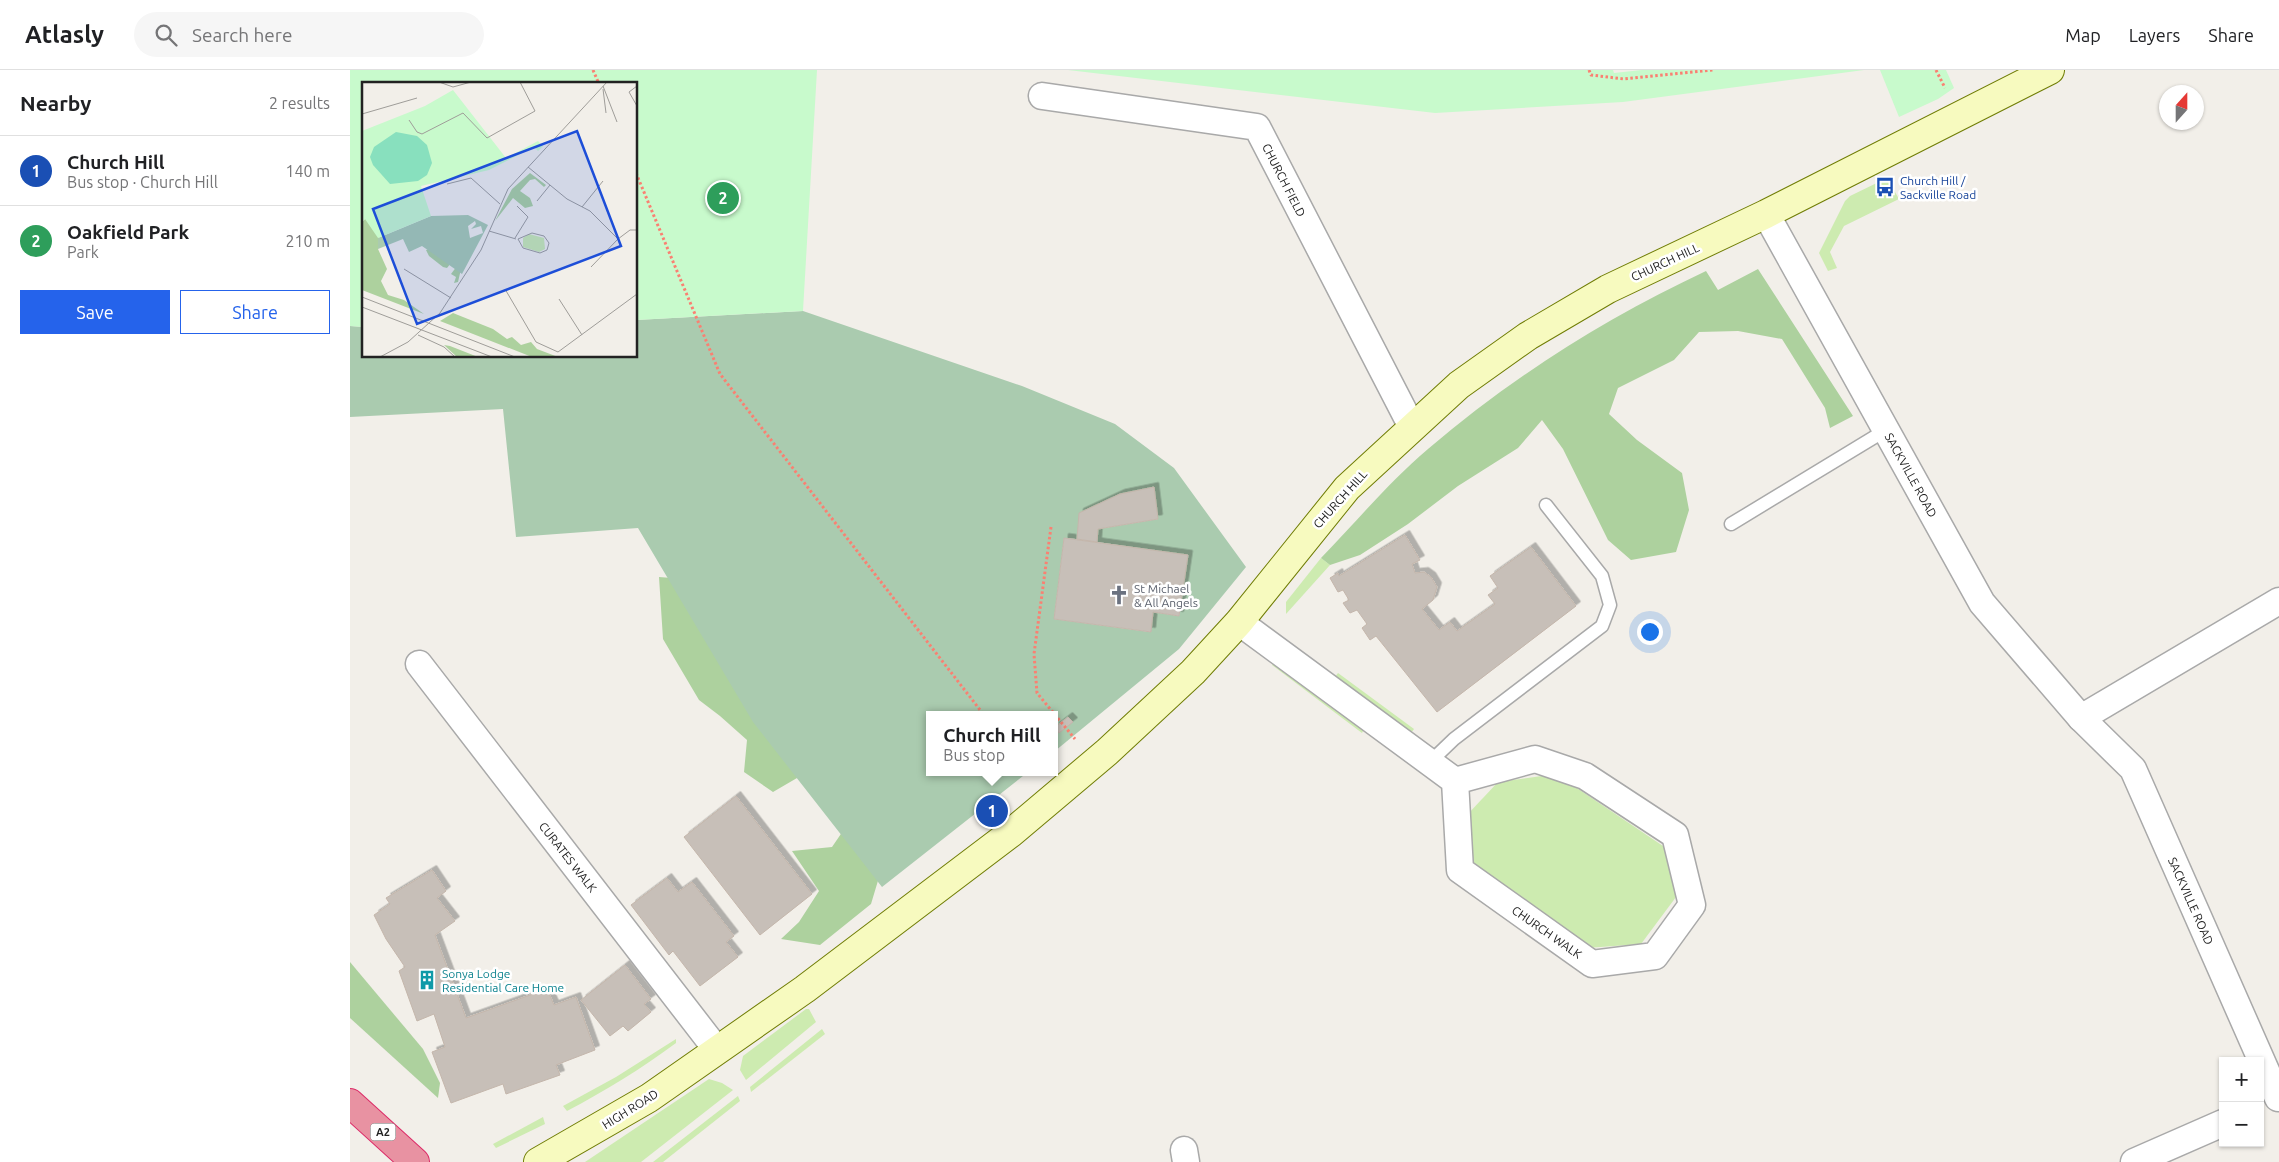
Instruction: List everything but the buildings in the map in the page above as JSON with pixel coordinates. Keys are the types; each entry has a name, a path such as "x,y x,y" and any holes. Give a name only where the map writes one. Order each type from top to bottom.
{"highway":[{"name":"A2","path":"350,1103 415,1162"}],"main road":[{"name":"CHURCH HILL","path":"717,1050 805,989 1011,833 1093,763 1193,672 1239,622 1347,488 1459,385 1536,332 1608,289 1766,214 2050,70"},
{"name":"HIGH ROAD","path":"538,1162 649,1098 717,1050"}],"street":[{"name":"CHURCH FIELD","path":"1042,96 1256,127 1412,427"},
{"name":"SACKVILLE ROAD","path":"1766,214 1982,603 2081,718 2133,769 2272,1101"},
{"path":"2081,718 2279,601"},
{"path":"1239,622 1455,781"},
{"name":"CURATES WALK","path":"419,664 717,1050"},
{"name":"CHURCH WALK","path":"1535,759 1585,776 1675,835 1692,905 1655,956 1592,964 1460,870 1455,781 1535,759"},
{"path":"2134,1162 2219,1125"}],"lane":[{"path":"1731,524 1886,430"},
{"path":"1429,763 1454,739 1602,626 1610,605 1602,576 1546,505"}],"path":[{"path":"593,70 598,82"},
{"path":"1589,70 1591,75 1624,79 1713,70"},
{"path":"638,178 720,374 981,711"},
{"path":"1051,711 1037,693 1034,654 1052,527"},
{"path":"1058,719 1093,763"}],"green space":[{"path":"350,70 817,70 803,311 638,320 638,82 362,82 362,327 350,326"},
{"path":"1068,70 1613,70 1614,73 1642,70 1864,70 1623,102 1435,113"},
{"path":"1880,70 1946,70 1954,88 1938,99 1899,117"},
{"path":"1887,178 1899,199 1844,226 1830,252 1837,268 1828,271 1819,253 1845,201 1850,196"},
{"path":"1758,269 1853,416 1830,428 1825,408 1782,339 1738,331 1699,332 1674,360 1618,388 1609,414 1637,440 1682,473 1689,510 1676,552 1631,560 1608,540 1563,449 1542,420 1518,448 1458,486 1408,524 1360,555 1330,565 1321,558 1414,461 1493,397 1527,373 1596,329 1706,271 1718,290"},
{"path":"803,311 1022,386 1115,424 1174,468 1246,567 1179,649 1058,749 1058,711 926,711 926,776 1023,776 882,887 753,722 638,528 516,537 503,409 350,417 350,326 362,327 362,358 638,358 638,320","holes":["1154,487 1158,519 1098,529 1097,542 1187,555 1179,616 1153,612 1150,632 1054,619 1064,538 1077,539 1080,513 1120,494"]},
{"path":"1321,558 1330,565 1286,614 1286,602"},
{"path":"659,577 710,581 728,637 751,677 796,721 888,687 880,649 867,665 811,686 788,677 818,652 814,633 846,601 888,620 901,595 955,590 949,633 987,642 1007,623 1039,613 1044,634 1061,670 1062,701 1058,715 1058,711 966,711 963,699 937,682 915,683 911,703 926,738 926,776 948,776 958,792 889,844 871,904 820,945 781,939 799,922 819,891 792,851 832,847 858,809 891,774 863,757 821,764 773,792 744,772 747,740 699,700 663,639"},
{"path":"1274,662 1364,729 1362,733 1272,665"},
{"path":"1338,673 1414,729 1411,733 1335,677"},
{"path":"1556,774 1669,850 1679,893 1641,944 1587,948 1470,864 1467,815 1498,782"},
{"path":"350,962 423,1049 440,1083 438,1098 350,1018"},
{"path":"806,1009 809,1009 816,1022 746,1080 740,1070 743,1056"},
{"path":"822,1029 825,1034 751,1092 750,1087"},
{"path":"676,1039 676,1043 663,1053 609,1088 567,1111 563,1106 616,1077"},
{"path":"709,1079 722,1083 733,1090 641,1162 585,1162"},
{"path":"738,1096 740,1101 663,1162 653,1162"},
{"path":"543,1117 545,1124 496,1148 493,1144"}],"place":[{"name":"Church Hill / Sackville Road","path":"1885,187"},
{"name":"Oakfield Park","path":"723,198"},
{"name":"St Michael & All Angels","path":"1119,595"},
{"name":"Church Hill","path":"992,811"},
{"name":"Sonya Lodge Residential Care Home","path":"427,980"}]}
